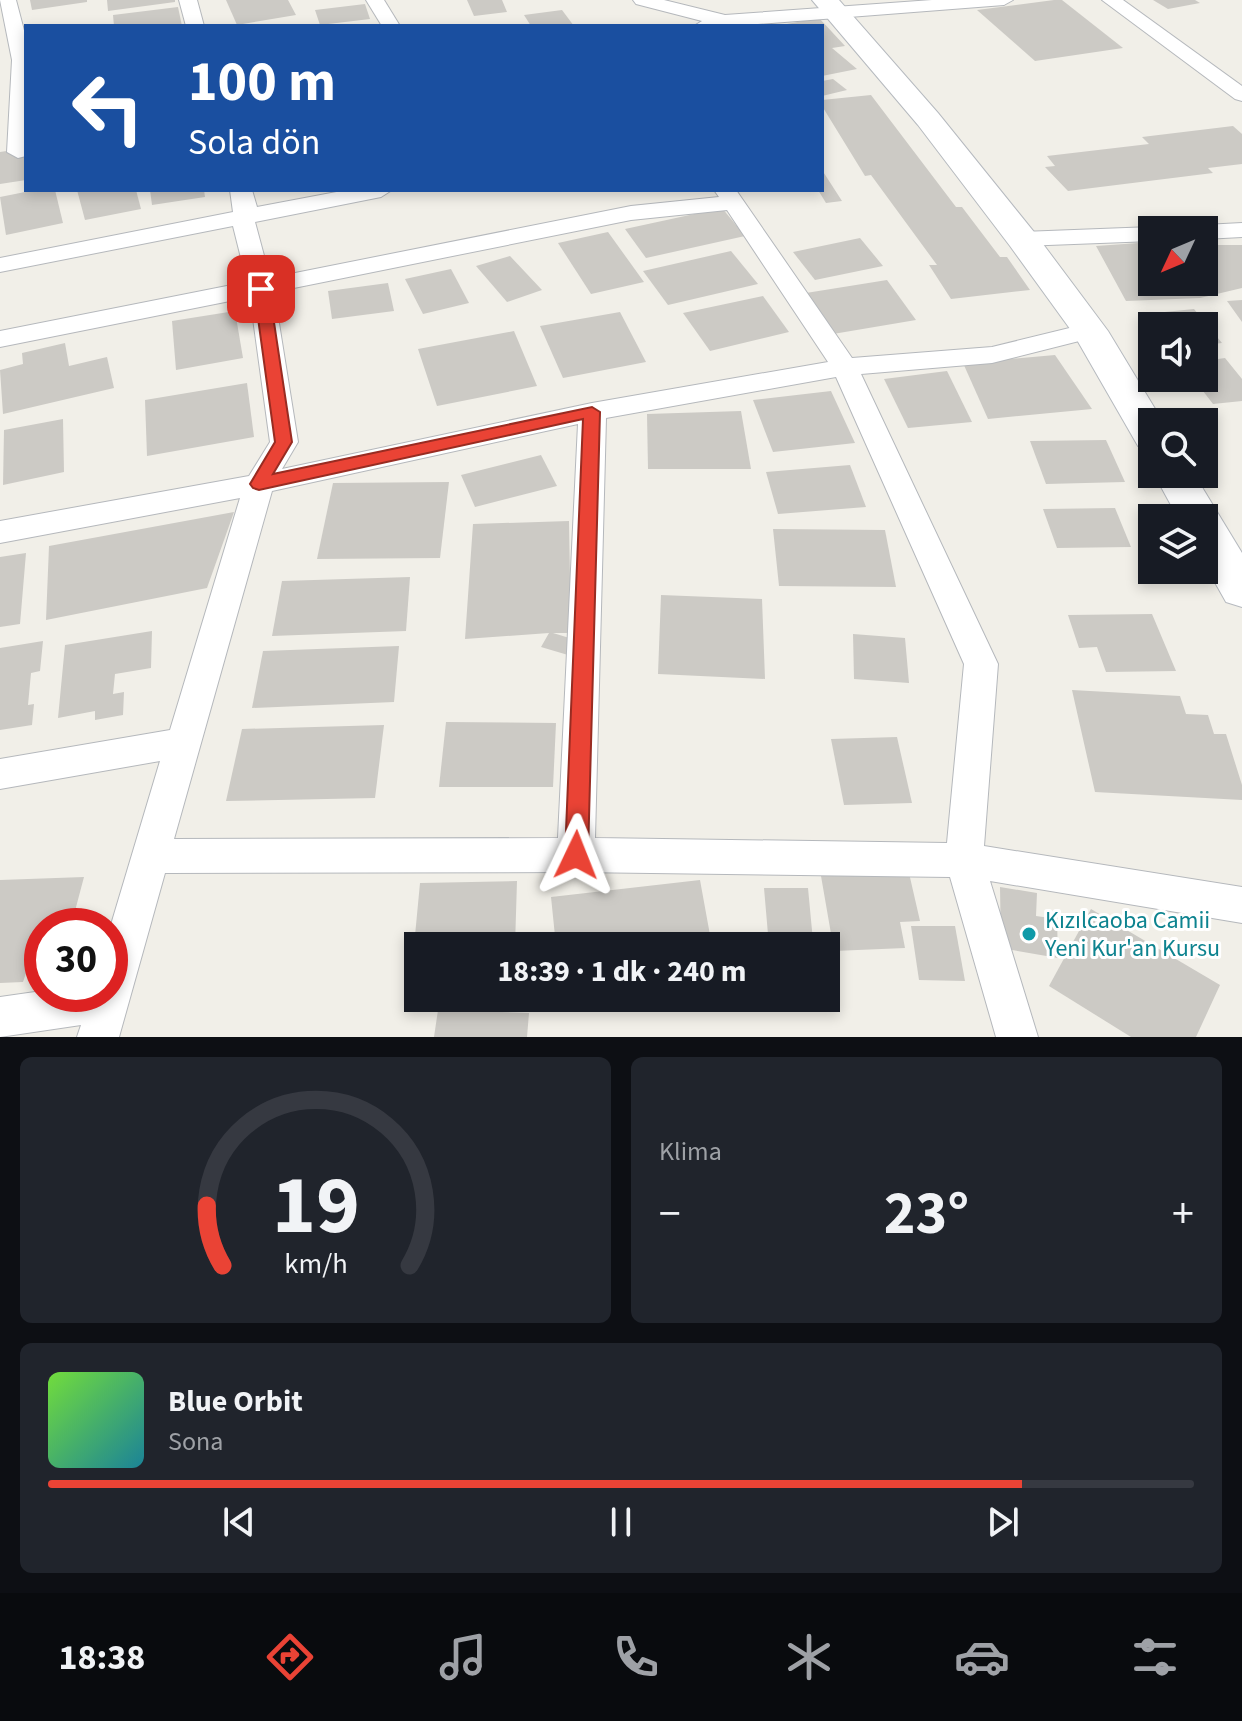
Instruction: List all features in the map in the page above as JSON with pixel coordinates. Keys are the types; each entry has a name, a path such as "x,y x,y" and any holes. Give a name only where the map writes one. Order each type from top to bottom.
{"main road":[{"path":"829,6 928,119 1022,239 1090,331 1138,413"},
{"path":"1218,550 1242,590"}],"street":[{"path":"7,0 22,60 15,153"},
{"path":"188,0 194,24"},
{"path":"375,0 390,24"},
{"path":"642,0 725,21"},
{"path":"1111,0 1242,95"},
{"path":"712,24 829,6 993,1"},
{"path":"0,63 22,60"},
{"path":"0,1017 104,1019 259,484 284,442 261,289 242,218 246,208 242,192"},
{"path":"0,265 371,192"},
{"path":"0,339 728,196 845,367 981,664 964,860 1017,1037"},
{"path":"1218,231 1242,230"},
{"path":"1022,239 1138,235"},
{"path":"0,532 259,484 592,412 845,367 992,355 1090,331"},
{"path":"576,855 592,412"},
{"path":"0,774 182,743"},
{"path":"151,856 576,855 964,860 1242,905"}],"building":[{"path":"30,0 87,0 87,2 32,10"},
{"path":"107,0 175,0 175,2 108,11"},
{"path":"226,0 288,0 296,15 243,24 237,24"},
{"path":"467,0 502,0 507,12 474,16"},
{"path":"1062,0 1123,48 1035,61 977,10"},
{"path":"1153,0 1195,0 1200,3 1168,9"},
{"path":"365,4 370,19 320,24 315,10"},
{"path":"178,7 182,24 114,24 113,15"},
{"path":"562,10 572,24 530,24 524,15"},
{"path":"819,18 845,46 832,48 857,69 824,76 824,24 787,24"},
{"path":"833,79 847,90 824,96 824,81"},
{"path":"871,95 956,207 962,207 1000,257 1007,257 1030,290 951,299 929,265 937,265 871,175 865,176 824,109 824,100"},
{"path":"1233,126 1242,134 1242,164 1208,168 1213,173 1068,191 1045,167 1055,166 1047,156 1149,144 1142,137"},
{"path":"24,148 24,180 0,184 0,152"},
{"path":"824,173 842,201 826,203 819,192 824,192"},
{"path":"25,192 55,192 63,223 6,235 0,197"},
{"path":"78,192 137,192 141,209 85,220"},
{"path":"150,192 204,192 205,197 152,205"},
{"path":"722,208 745,236 646,258 625,229"},
{"path":"608,232 644,282 591,294 558,243"},
{"path":"860,238 883,266 815,280 793,252"},
{"path":"1138,243 1138,296 1208,296 1126,301 1096,246"},
{"path":"1218,245 1242,245 1242,288 1218,294"},
{"path":"731,251 758,284 668,305 643,271"},
{"path":"510,256 542,290 507,302 476,266"},
{"path":"451,269 469,303 423,314 405,279"},
{"path":"887,280 916,320 833,334 806,293"},
{"path":"388,283 394,311 332,319 328,291"},
{"path":"763,296 789,332 710,351 683,313"},
{"path":"1242,300 1242,322 1227,301"},
{"path":"1194,309 1196,312 1165,312"},
{"path":"235,311 243,358 176,370 172,321"},
{"path":"620,312 646,362 563,378 540,326"},
{"path":"514,331 537,386 437,406 418,349"},
{"path":"65,343 69,366 107,357 114,388 3,414 0,370 23,364 22,353"},
{"path":"1055,355 1092,409 988,419 963,363"},
{"path":"1225,358 1242,379 1242,401 1213,404 1204,392 1218,392 1218,359"},
{"path":"947,371 972,422 908,428 884,379"},
{"path":"247,383 254,437 147,456 145,400"},
{"path":"831,391 855,443 773,452 753,400"},
{"path":"741,411 751,469 648,469 647,414"},
{"path":"63,419 64,472 3,485 4,430"},
{"path":"1106,440 1125,482 1046,484 1030,441"},
{"path":"541,455 557,486 475,507 461,475"},
{"path":"850,465 866,507 778,514 766,472"},
{"path":"449,482 440,558 317,559 333,483"},
{"path":"1115,508 1131,547 1057,548 1043,509"},
{"path":"234,512 207,588 46,620 49,546"},
{"path":"569,521 571,633 553,633 576,640 568,655 541,647 549,633 465,639 473,524"},
{"path":"773,529 885,530 896,587 779,586"},
{"path":"26,553 20,624 0,627 0,557"},
{"path":"410,577 406,631 272,636 282,581"},
{"path":"661,595 762,599 765,679 658,674"},
{"path":"1152,614 1176,671 1106,672 1097,647 1079,648 1068,615"},
{"path":"152,631 151,668 115,674 113,694 124,692 123,715 95,720 95,711 58,718 65,645"},
{"path":"853,634 905,638 909,683 854,679"},
{"path":"43,641 40,671 31,673 28,705 34,704 32,725 0,730 0,648"},
{"path":"399,646 394,702 252,708 263,651"},
{"path":"1072,690 1180,696 1186,714 1208,715 1214,734 1226,734 1242,785 1242,800 1095,792"},
{"path":"446,722 556,723 553,787 439,787"},
{"path":"384,725 375,798 226,801 242,729"},
{"path":"897,737 912,803 844,805 831,739"},
{"path":"909,873 920,921 900,922 905,948 840,951 840,932 831,932 821,876"},
{"path":"84,877 76,908 24,908 23,982 0,983 0,880"},
{"path":"700,880 709,932 555,932 551,897"},
{"path":"517,881 515,932 415,932 420,883"},
{"name":"Kızılcaoba Camii Yeni Kur'an Kursu","path":"1000,887 1037,893 1036,916 1057,919 1058,958 1001,948"},
{"path":"764,888 808,888 812,932 768,932"},
{"path":"1091,909 1220,985 1196,1037 1131,1037 1049,986"},
{"path":"911,926 955,926 965,981 919,980"},
{"path":"438,1012 529,1013 527,1037 434,1037"}],"place":[{"name":"Kızılcaoba Camii Yeni Kur'an Kursu","path":"1029,934"}],"route":[{"path":"261,289 284,442 259,484 592,412 576,855"}]}
